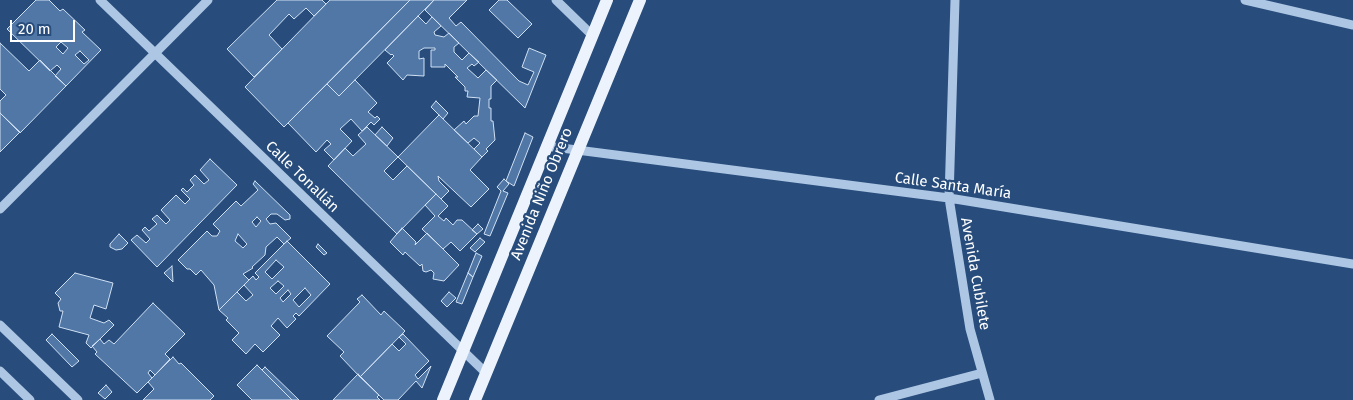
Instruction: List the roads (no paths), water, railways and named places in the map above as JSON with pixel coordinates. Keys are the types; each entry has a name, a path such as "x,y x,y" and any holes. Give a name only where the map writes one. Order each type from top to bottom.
{"main road":[{"name":"Avenida Niño Obrero","path":"443,400 606,0"},
{"name":"Avenida Niño Obrero","path":"475,400 640,0"}],"street":[{"name":"Calle Tonallán","path":"100,0 486,372"},
{"path":"0,209 208,0"},
{"path":"556,0 592,35"},
{"name":"Avenida Cubilete","path":"955,0 948,198 970,329 990,400"},
{"path":"1245,0 1353,25"},
{"name":"Calle Santa María","path":"546,146 948,198 1353,264"},
{"path":"0,325 78,400"},
{"path":"0,371 30,400"},
{"path":"879,400 982,373"}]}
